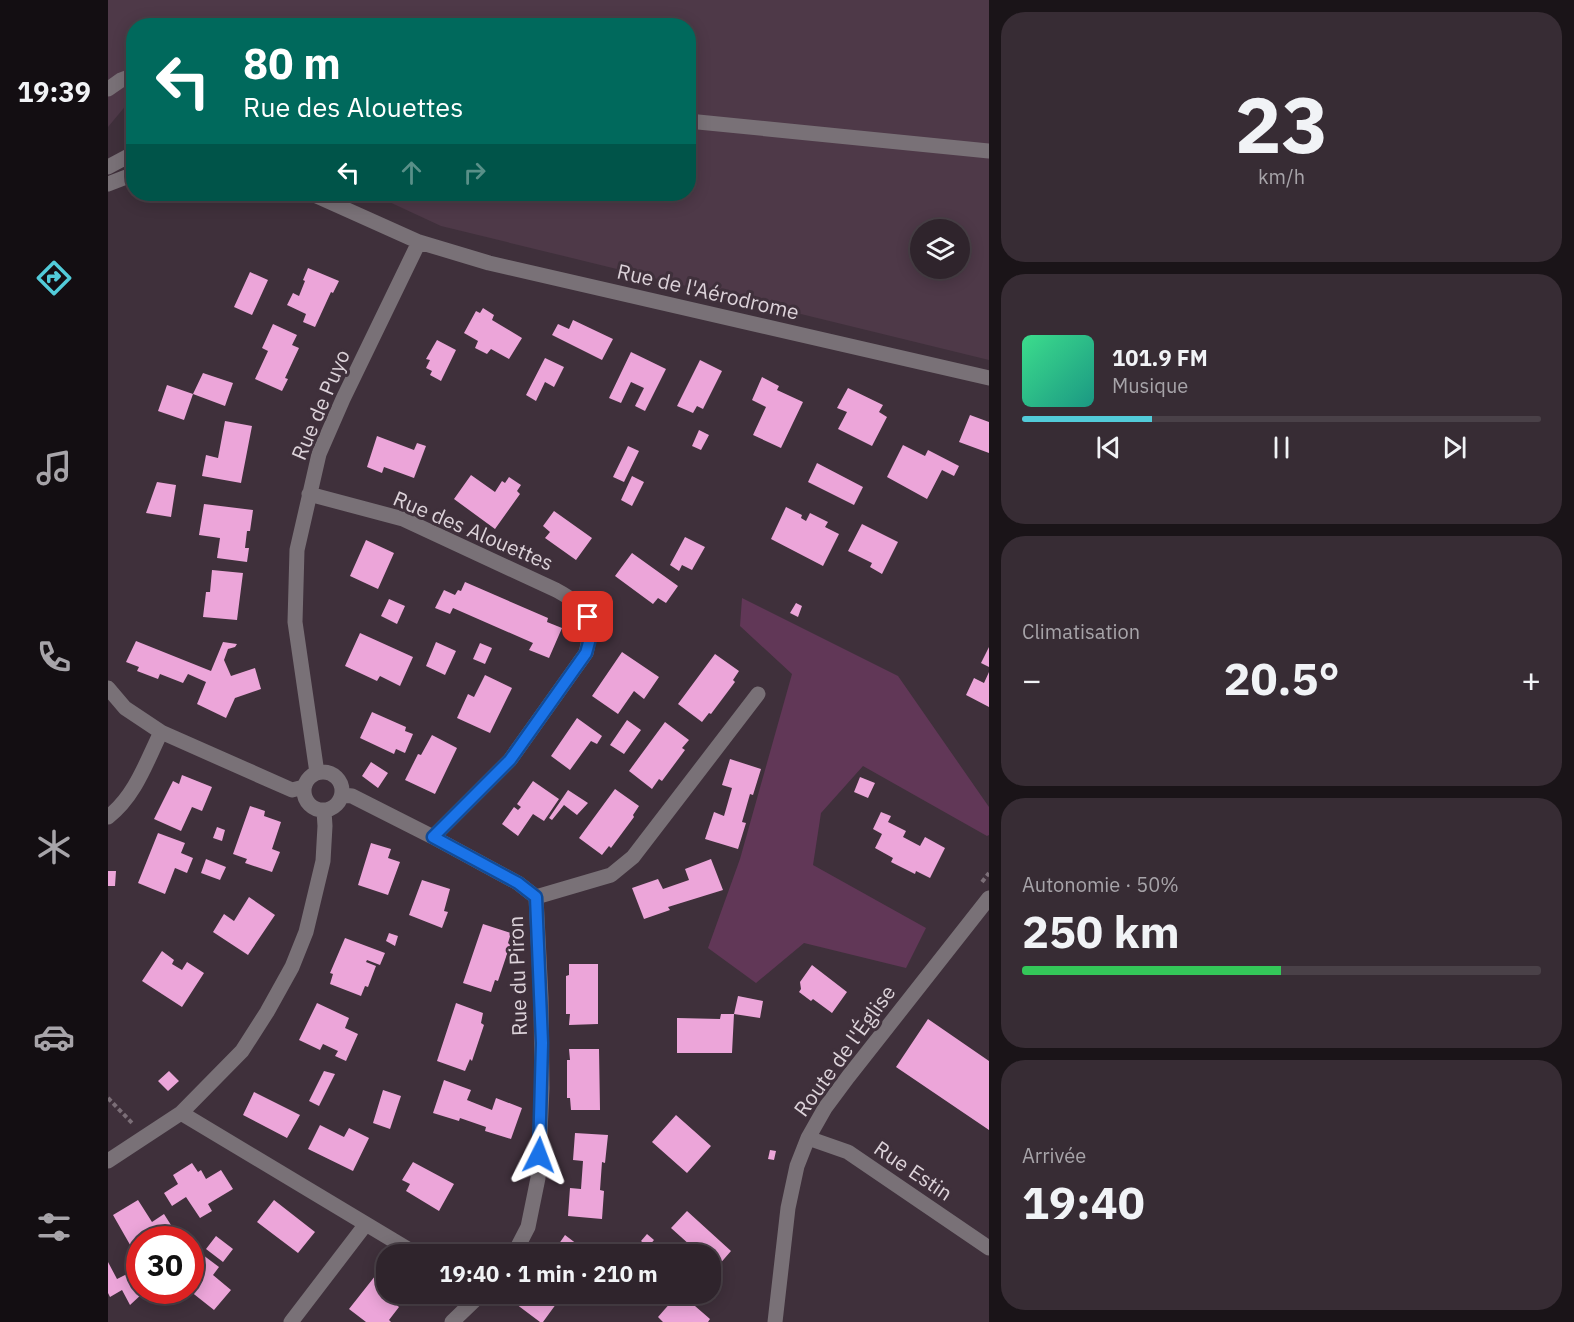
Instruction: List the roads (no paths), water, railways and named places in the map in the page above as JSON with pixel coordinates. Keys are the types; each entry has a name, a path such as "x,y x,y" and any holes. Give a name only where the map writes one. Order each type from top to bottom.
{"street":[{"path":"108,89 126,78"},
{"path":"696,122 989,151"},
{"path":"108,167 126,157"},
{"path":"108,184 126,177"},
{"name":"Rue de l'Aérodrome","path":"328,201 419,242 489,263 989,378"},
{"name":"Rue de Puyo","path":"317,773 295,622 297,550 320,454 343,399 419,242"},
{"name":"Rue des Alouettes","path":"309,494 403,519 576,600 588,617 591,635 586,653 510,760 433,837"},
{"path":"108,688 125,708 161,732 292,789 304,787"},
{"name":"Rue du Piron","path":"519,1244 528,1227 538,1178 542,1088 541,998 536,897 611,875 633,858 758,694"},
{"path":"108,817 122,806 133,789 161,732"},
{"path":"327,772 341,785 342,795 338,803 324,811 312,808 305,799 304,787 308,778 317,773 327,772"},
{"path":"342,795 352,796 433,837 518,883 536,897"},
{"path":"108,1161 181,1113 242,1051 267,1012 292,967 306,932 323,861 326,826 324,811"},
{"name":"Route de l'Église","path":"775,1322 788,1208 797,1166 808,1138 825,1108 848,1077 989,898"},
{"path":"181,1113 399,1244"},
{"name":"Rue Estin","path":"808,1138 848,1152 989,1248"},
{"path":"291,1322 366,1224"},
{"path":"452,1322 470,1304"}]}
